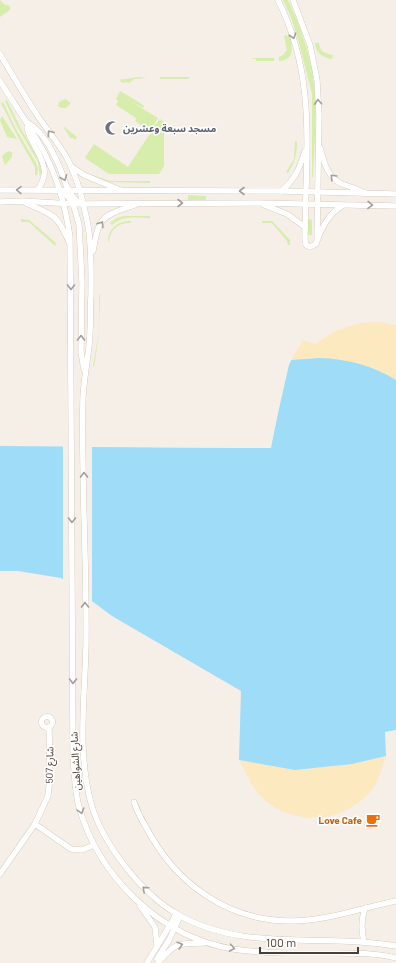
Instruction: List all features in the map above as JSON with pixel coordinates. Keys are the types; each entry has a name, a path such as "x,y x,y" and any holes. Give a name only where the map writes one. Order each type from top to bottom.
{"street":[{"path":"278,0 292,32 301,65 307,102 305,204 306,244 312,247 316,244 331,214 344,205"},
{"path":"293,0 304,28 314,61 318,104 317,240"},
{"path":"0,54 35,111 64,152 80,191 90,237 91,262 90,327 85,377"},
{"path":"0,81 27,123 30,138 43,162 45,169 43,179 38,190"},
{"path":"27,123 35,128 48,145 69,190 76,200 82,204"},
{"name":"شارع الشواهين","path":"27,123 47,159 59,190 68,226 71,248 72,642 74,772 79,807 94,845 114,876 138,902 173,926 191,936 233,949 366,954 396,958"},
{"path":"318,141 325,166 332,177 342,184 367,194"},
{"path":"281,191 290,183 297,173 307,143"},
{"path":"71,166 84,175 124,191"},
{"path":"0,190 281,191 396,194"},
{"path":"59,190 68,197 73,204 80,231 82,282 81,352 85,377"},
{"path":"22,201 54,216 61,225 71,248"},
{"path":"0,202 22,201 73,204 256,203 396,206"},
{"path":"91,262 96,233 104,219 112,213 141,203"},
{"path":"256,203 281,210 305,227"},
{"name":"شارع الشواهين","path":"85,377 83,397 86,644 83,699 83,748 90,802 103,833 129,872 142,886 178,915 195,924 245,936 283,940 364,942 396,946"},
{"name":"شارع 507","path":"0,874 35,824 48,796 50,777 49,727"},
{"path":"134,802 136,809 150,835 168,862 194,887 226,906 242,913 292,921 318,918 396,901"},
{"path":"35,824 71,849 82,850 94,845"},
{"path":"138,902 155,927 157,946"},
{"path":"364,942 361,928 365,908"},
{"path":"155,963 178,915"},
{"path":"147,963 157,946 173,926"},
{"path":"158,963 176,945 184,943 208,942"}],"green space":[{"path":"0,0 4,4 10,6 10,10 0,17"},
{"path":"283,0 288,0 298,23 312,70 316,115 313,177 312,94 291,17"},
{"path":"285,35 290,37 292,50 287,59 279,61 279,57 287,50"},
{"path":"315,43 319,43 323,52 333,55 332,59 320,54"},
{"path":"252,58 274,58 274,61 256,61 256,59"},
{"path":"139,77 147,78 134,79 129,83 123,83 119,80"},
{"path":"160,77 189,77 189,79 160,79"},
{"path":"120,91 144,106 143,108 125,98 158,118 154,124 155,125 160,119 164,122 164,166 159,174 109,174 85,158 94,144 128,167 151,132 135,121 136,118 116,105 118,101 116,99"},
{"path":"65,99 71,103 66,108 58,106 59,102"},
{"path":"7,100 20,127 40,161 42,171 40,177 38,162 18,128 5,101"},
{"path":"3,102 16,129 36,163 38,169 37,175 35,175 35,167 1,103"},
{"path":"2,116 17,139 7,137 0,120"},
{"path":"63,126 77,137 75,140 70,138"},
{"path":"295,141 297,141 296,154 294,161 288,173 286,172 294,159"},
{"path":"8,151 12,152 12,157 5,165 2,156"},
{"path":"92,175 110,181 150,181 150,183 109,182"},
{"path":"188,195 206,196 206,200 188,200"},
{"path":"124,216 150,216 150,218 125,218 112,225 110,223 117,218"},
{"path":"21,219 29,220 56,243 55,246 29,222 21,222"},
{"path":"308,219 312,220 312,235 308,235"},
{"path":"131,221 131,223 116,227 111,233 108,242 109,234 116,225"},
{"path":"262,221 272,221 290,240 290,245 288,245 287,241 272,223 262,223"},
{"path":"100,294 99,332 94,367 99,331"}],"sand":[{"path":"379,322 396,325 396,380 370,367 358,363 320,358 291,360 303,340 316,344 330,334 345,327 362,323"},
{"path":"386,756 376,784 358,803 345,811 330,816 315,818 299,817 271,805 256,791 239,760 295,770 352,764"}],"water":[{"path":"319,358 349,361 378,370 396,380 396,730 385,732 386,756 352,764 295,770 239,760 241,691 112,616 61,578 18,571 0,571 0,446 270,448 291,360"}],"pier":[{"path":"293,358 287,367 271,448 92,447 92,604 63,582 63,446 0,446 0,444 269,446 285,367 290,359"}],"place":[{"name":"مسجد سبعة وعشرين","path":"112,128"},
{"name":"Love Cafe","path":"373,820"}]}
